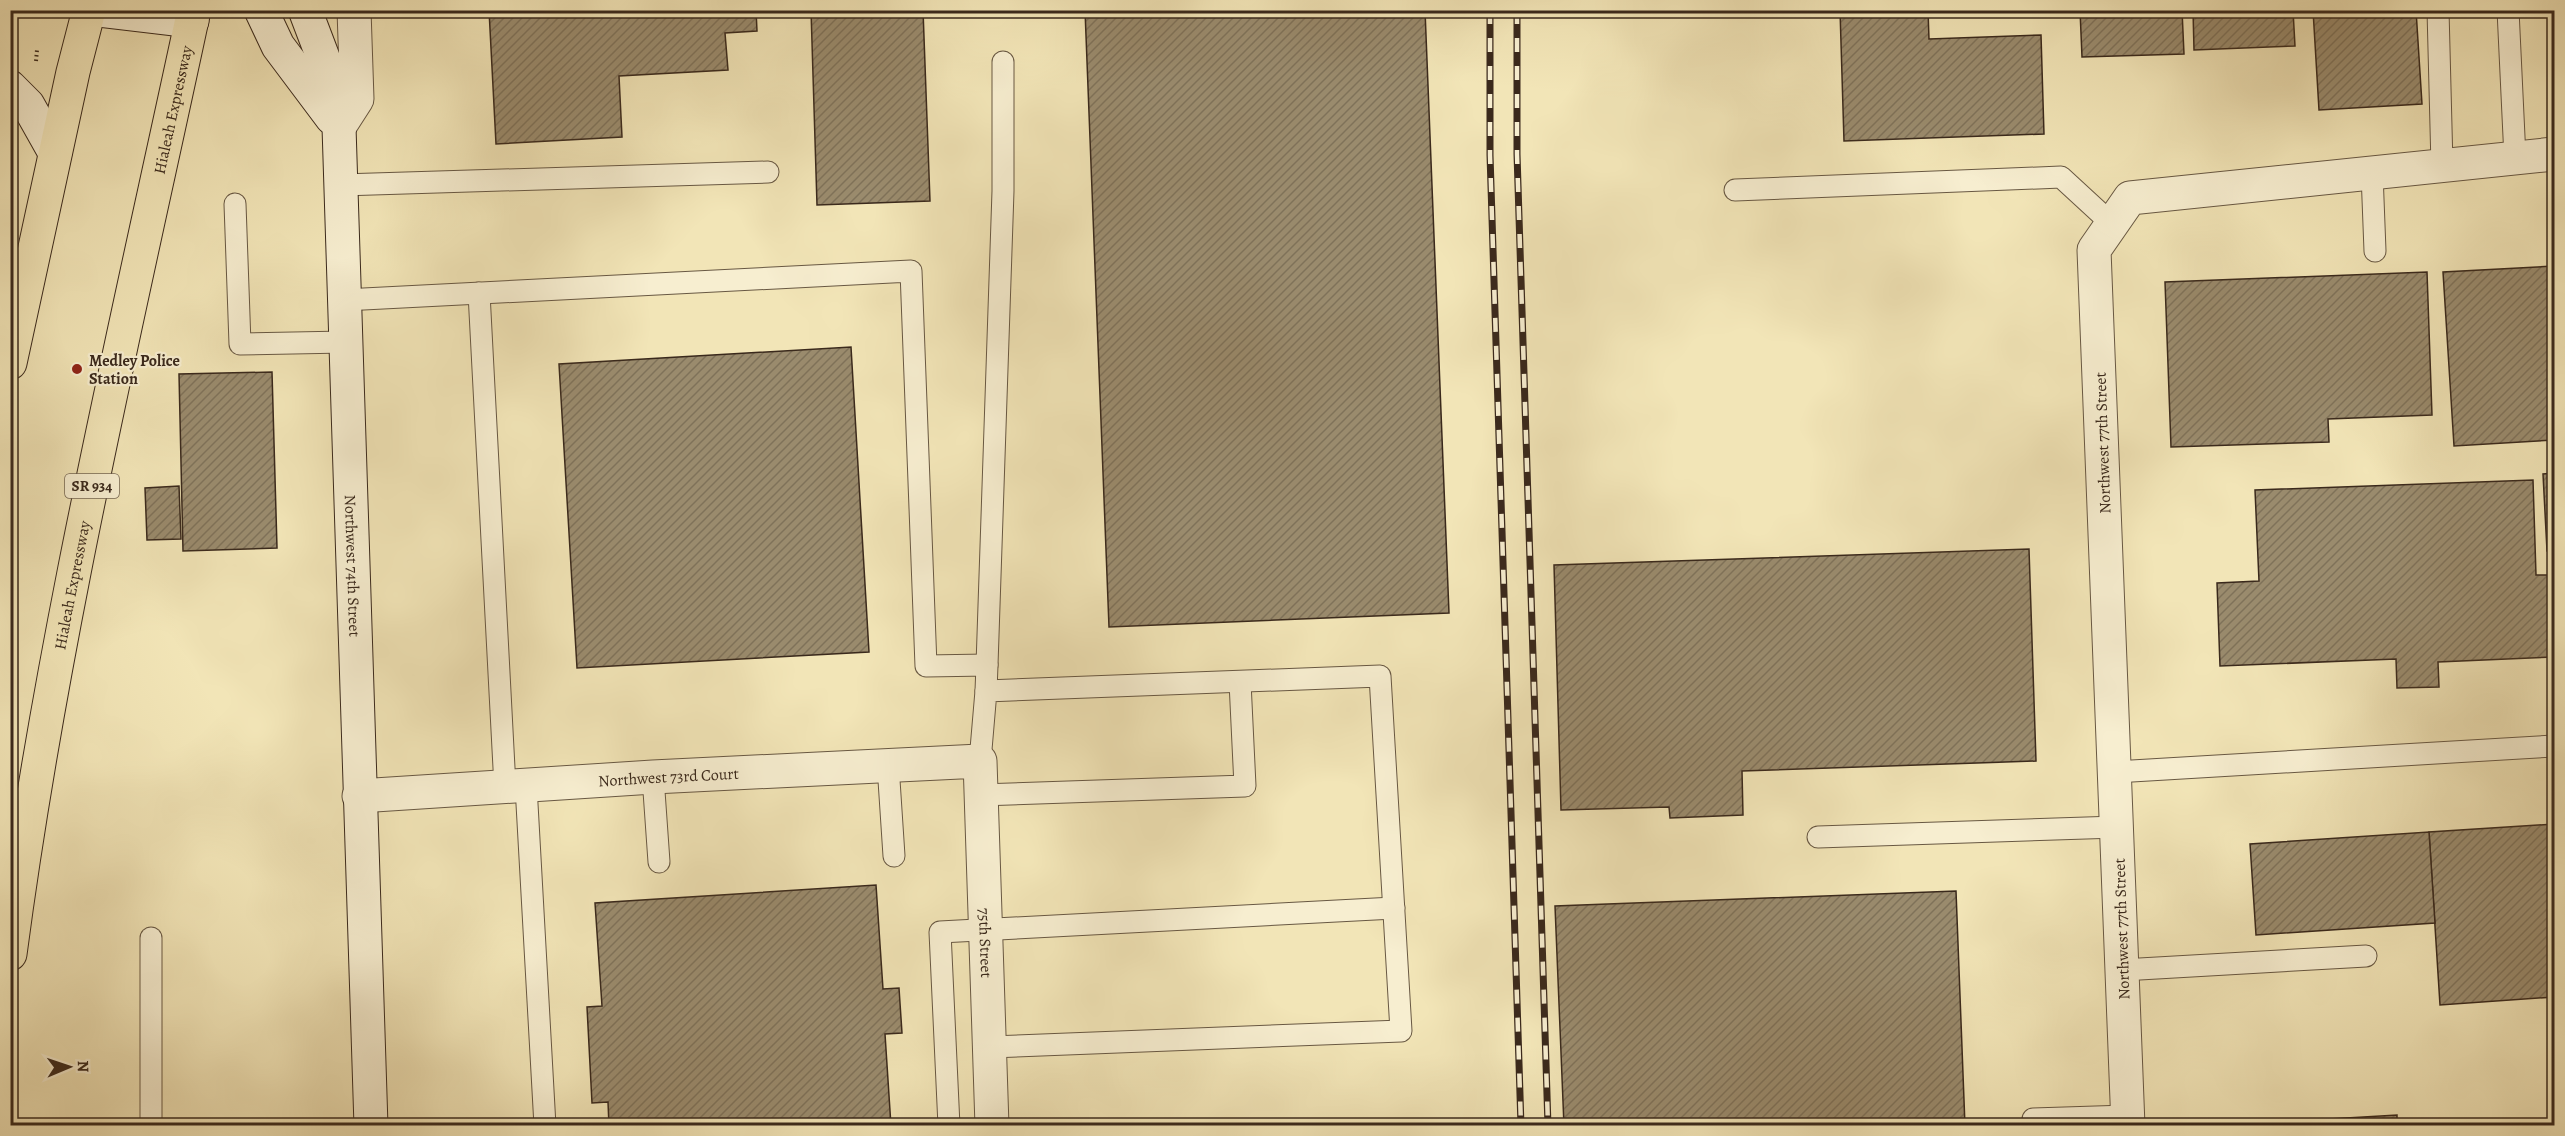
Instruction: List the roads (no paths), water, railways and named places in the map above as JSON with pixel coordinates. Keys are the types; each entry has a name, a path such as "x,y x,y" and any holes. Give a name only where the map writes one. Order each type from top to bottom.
{"main road":[{"path":"10,363 55,153 89,10"},
{"name":"Hialeah Expressway","path":"10,954 32,802 86,517 193,16"}],"street":[{"path":"99,10 193,16"},
{"path":"261,10 278,46 339,127 357,99 354,10"},
{"path":"305,10 318,43"},
{"path":"316,97 319,10"},
{"name":"Northwest 74th Street","path":"318,43 339,127 371,1125"},
{"path":"10,87 28,105 55,153"},
{"name":"Northwest 77th Street","path":"2128,1121 2094,250 2130,198 2554,154"},
{"name":"Northwest 73rd Court","path":"359,796 653,777 980,761"},
{"name":"75th Street","path":"980,761 992,1125"}],"lane":[{"path":"2438,10 2442,166"},
{"path":"2508,10 2516,158"},
{"path":"980,761 986,691 1003,203 1003,62"},
{"path":"341,185 768,172"},
{"path":"2372,173 2375,251"},
{"path":"1735,190 2061,177 2112,224"},
{"path":"235,204 240,344 345,342"},
{"path":"344,300 911,271 926,666 987,665"},
{"path":"479,293 515,786 545,1125"},
{"path":"986,691 1380,676 1401,1031 990,1047"},
{"path":"980,795 1245,786 1240,682"},
{"path":"2115,772 2554,746"},
{"path":"888,765 894,856"},
{"path":"653,777 659,862"},
{"path":"1818,837 2117,827"},
{"path":"949,1125 940,932 1394,908"},
{"path":"151,938 151,1125"},
{"path":"2122,970 2366,956"},
{"path":"2033,1125 2033,1119 2128,1121"}],"railway":[{"path":"1490,10 1490,155 1521,1126"},
{"path":"1517,10 1517,154 1548,1126"}],"place":[{"name":"Medley Police Station","path":"77,369"}]}
